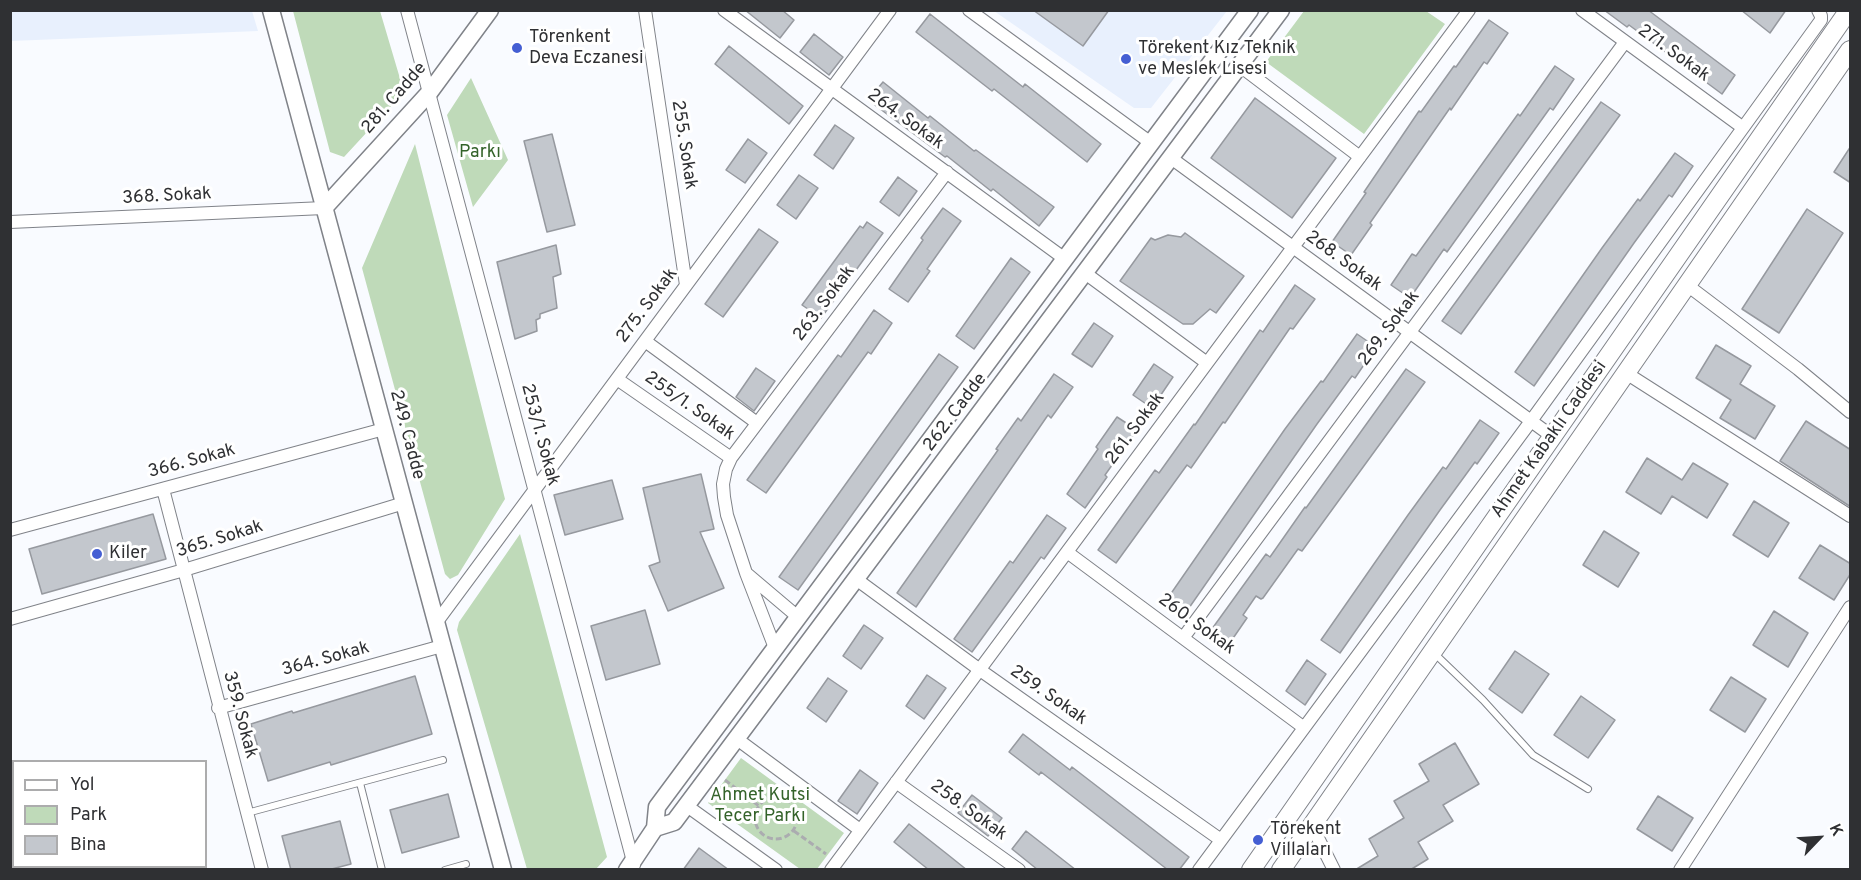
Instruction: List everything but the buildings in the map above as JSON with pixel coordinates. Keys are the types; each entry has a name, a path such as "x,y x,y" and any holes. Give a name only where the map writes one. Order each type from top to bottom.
{"main road":[{"name":"Ahmet Kabaklı Caddesi","path":"1251,870 1849,10"},
{"name":"Ahmet Kabaklı Caddesi","path":"1281,870 1851,50"}],"street":[{"name":"249. Cadde","path":"271,10 502,870"},
{"name":"253/1. Sokak","path":"407,10 535,489 632,867"},
{"name":"281. Cadde","path":"324,208 429,93 490,10"},
{"name":"255. Sokak","path":"645,10 686,285"},
{"name":"264. Sokak","path":"724,10 1065,259"},
{"name":"275. Sokak","path":"436,623 890,10"},
{"path":"969,10 1171,158"},
{"name":"262. Cadde","path":"632,867 655,828 657,807 1250,10"},
{"name":"262. Cadde","path":"655,828 674,822 687,806 1281,10"},
{"name":"271. Sokak","path":"1582,10 1742,127"},
{"name":"261. Sokak","path":"834,866 1360,157 1462,13"},
{"path":"1199,870 1303,726 1531,421 1821,20 1820,13"},
{"name":"269. Sokak","path":"1183,638 1625,42"},
{"path":"1240,66 1360,157"},
{"name":"268. Sokak","path":"1171,158 1552,437"},
{"name":"263. Sokak","path":"731,458 947,172"},
{"name":"368. Sokak","path":"10,222 324,208"},
{"path":"1085,273 1208,363"},
{"path":"1687,285 1851,412"},
{"path":"645,341 757,423"},
{"path":"1626,373 1851,516"},
{"name":"255/1. Sokak","path":"617,379 731,458 723,483 727,515 746,573 775,648"},
{"name":"366. Sokak","path":"10,530 384,429"},
{"name":"359. Sokak","path":"163,489 218,708 262,870"},
{"name":"365. Sokak","path":"10,619 184,570 404,503"},
{"name":"260. Sokak","path":"1067,552 1303,726"},
{"path":"746,573 798,617"},
{"name":"259. Sokak","path":"856,579 980,670 1221,840"},
{"path":"1680,870 1851,607"},
{"name":"364. Sokak","path":"218,708 442,646"},
{"path":"737,739 860,830"},
{"name":"258. Sokak","path":"896,782 1019,870"},
{"path":"687,806 776,870"},
{"path":"1312,826 1334,870"}],"lane":[{"path":"1432,652 1483,700 1533,755 1588,789"},
{"path":"247,814 443,760"},
{"path":"360,783 382,870"},
{"path":"445,870 466,864"}],"path":[{"path":"713,771 759,806"},
{"path":"775,797 789,801 797,813 798,820 794,831 781,839 774,840 764,836 755,822 759,806 775,797"},
{"path":"794,831 834,866"}],"shaded area":[{"path":"10,11 252,11 258,31 11,41"},
{"name":"Törekent Kız Teknik ve Meslek Lisesi","path":"994,11 1227,11 1151,108 1134,108"}],"green space":[{"path":"293,11 380,11 404,92 344,157 330,152"},
{"path":"1304,11 1426,11 1445,24 1364,134 1266,62"},
{"name":"Parkı","path":"471,78 508,160 473,207 447,115"},
{"path":"415,144 505,499 458,575 450,579 445,574 362,268"},
{"path":"520,534 607,857 596,869 527,869 457,630 459,622"},
{"name":"Ahmet Kutsi Tecer Parkı","path":"741,758 844,833 817,869 800,869 708,803"}],"place":[{"name":"Törenkent Deva Eczanesi","path":"517,48"},
{"name":"Törekent Kız Teknik ve Meslek Lisesi","path":"1126,59"},
{"name":"Kiler","path":"97,554"},
{"name":"Törekent Villaları","path":"1258,840"}]}
